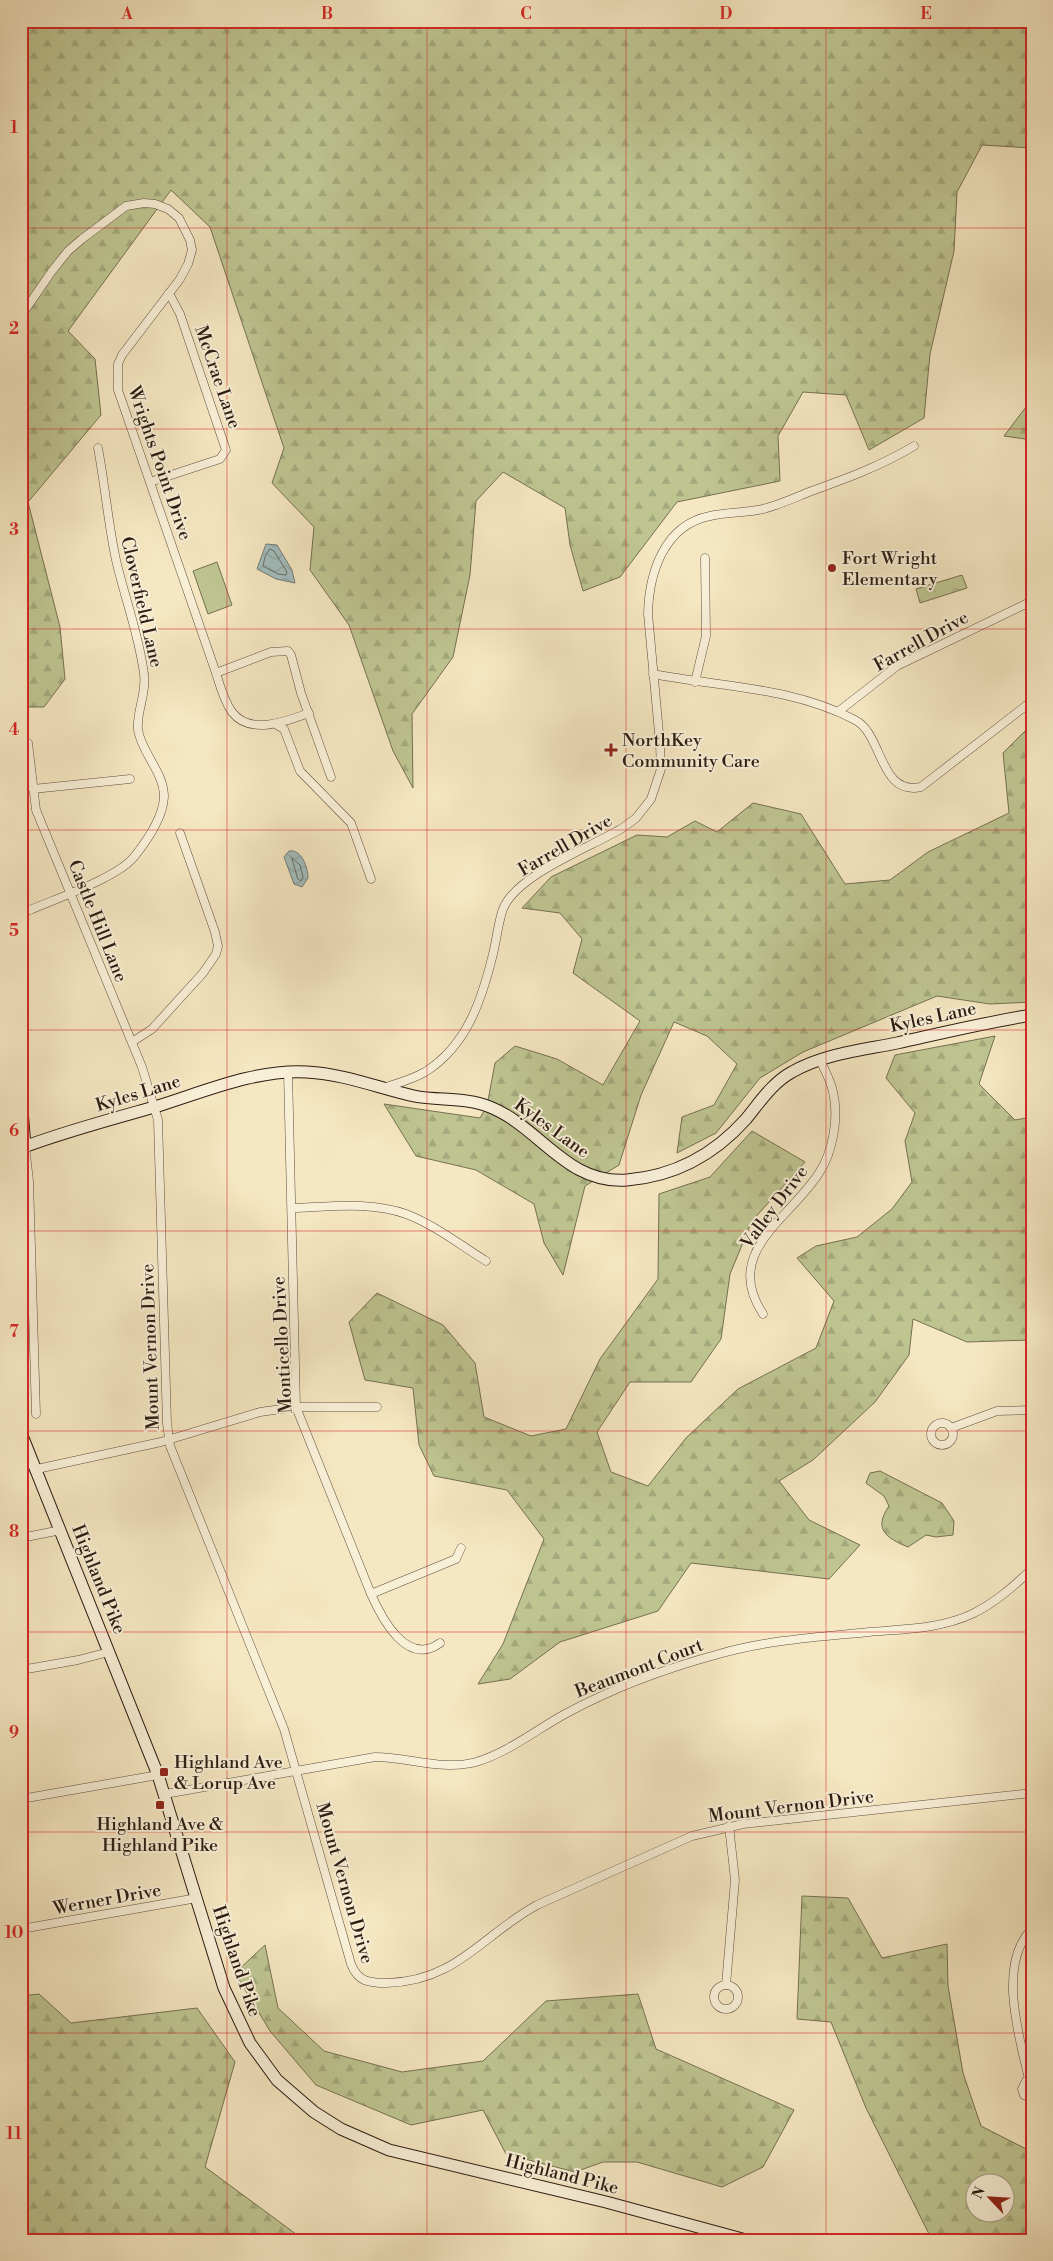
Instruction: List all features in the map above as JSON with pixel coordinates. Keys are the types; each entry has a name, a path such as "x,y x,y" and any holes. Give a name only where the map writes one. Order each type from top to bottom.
{"main road":[{"name":"Kyles Lane","path":"23,1147 259,1076 288,1072 337,1075 414,1096 487,1106 506,1114 523,1126 572,1167 593,1176 627,1180 662,1174 700,1159 725,1142 767,1093 784,1078 820,1060 1032,1015"},
{"path":"21,1098 23,1147"},
{"name":"Highland Pike","path":"21,1433 37,1469 165,1794 224,1988 250,2043 277,2080 321,2117 341,2129 390,2150 606,2202 746,2240"}],"street":[{"name":"Wrights Point Drive","path":"21,316 68,251 132,204 155,204 168,209 178,218 190,240 192,250 188,264 180,279 122,355 118,364 118,390 216,673 233,713 251,723 277,724 309,713"},
{"name":"McCrae Lane","path":"150,482 220,459 226,450 180,314 169,293"},
{"name":"Farrell Drive","path":"386,1087 425,1072 450,1051 464,1033 480,1001 503,909 524,883 540,872 624,828 636,818 651,799 660,769 660,744 648,614 650,583 660,554 684,529 708,516 763,509 854,476 892,459 914,446"},
{"name":"Cloverfield Lane","path":"21,912 71,892 128,863 154,825 164,799 161,780 148,755 138,728 145,688 145,676 135,623 116,560 98,448"},
{"path":"695,682 706,636 705,558"},
{"name":"Farrell Drive","path":"840,711 897,666 1032,600"},
{"path":"216,673 271,652 280,650 289,652 331,777"},
{"path":"653,674 786,695 840,711 860,722 867,731 877,754 894,779 902,787 911,789 921,787 1032,701"},
{"path":"277,724 284,729 300,771 351,823 371,879"},
{"name":"Castle Hill Lane","path":"28,743 36,810 132,1042 155,1106"},
{"path":"33,789 130,779"},
{"path":"132,1042 152,1030 203,974 216,954 218,946 215,932 180,833"},
{"name":"Valley Drive","path":"763,1314 755,1300 750,1284 749,1269 754,1253 820,1172 832,1141 834,1094 820,1060"},
{"name":"Monticello Drive","path":"288,1072 296,1407 371,1594 385,1622 406,1644 422,1650 440,1643"},
{"name":"Mount Vernon Drive","path":"155,1106 158,1120 168,1440 284,1729 350,1964 358,1978 371,1982 398,1982 431,1976 468,1955 517,1916 537,1905 692,1836 729,1826 1032,1793"},
{"path":"23,1147 29,1181 36,1414"},
{"path":"292,1208 351,1206 390,1210 424,1222 486,1261"},
{"path":"37,1469 168,1440 260,1412 296,1407 376,1407"},
{"path":"952,1428 997,1411 1032,1410"},
{"path":"21,1538 61,1530"},
{"path":"371,1594 456,1559 461,1548"},
{"name":"Beaumont Court","path":"165,1794 375,1757 398,1757 446,1766 476,1762 491,1757 565,1714 612,1691 718,1654 793,1639 921,1628 970,1615 1003,1595 1032,1569"},
{"path":"21,1670 78,1660 109,1652"},
{"path":"21,1799 158,1775"},
{"path":"726,1985 735,1880 729,1826"},
{"name":"Werner Drive","path":"21,1929 197,1898"},
{"path":"1032,1929 1019,1945 1014,1963 1018,2036 1030,2079 1024,2083 1022,2089 1024,2095 1032,2098"}],"green space":[{"path":"21,21 1032,21 1032,148 982,145 957,192 954,251 930,354 924,418 869,450 846,395 803,392 778,436 780,481 677,502 620,577 583,591 570,545 565,508 503,472 476,501 470,575 453,657 412,714 413,788 393,751 349,625 310,570 314,527 272,483 284,448 210,227 171,190 68,331 95,359 101,415 28,502 60,627 65,679 44,707 21,707"},
{"path":"1032,399 1032,440 1004,436"},
{"path":"217,562 232,605 208,614 193,571"},
{"path":"962,575 967,588 920,603 916,589"},
{"path":"1032,724 1032,1002 990,1004 937,996 803,1052 760,1078 716,1133 677,1153 682,1117 714,1105 737,1064 707,1036 674,1022 641,1095 619,1165 585,1186 563,1275 544,1243 534,1204 476,1170 416,1156 384,1104 480,1118 487,1106 495,1063 515,1046 557,1059 603,1085 640,1021 573,973 582,939 560,913 522,908 551,877 637,835 667,837 695,821 717,832 753,803 801,814 845,884 890,880 928,852 1009,813 1003,753"},
{"path":"995,1036 979,1084 1015,1120 1032,1117 1032,1340 967,1342 913,1319 909,1355 875,1402 813,1460 779,1481 809,1520 860,1545 829,1579 691,1563 658,1611 560,1642 510,1679 478,1684 503,1644 544,1539 507,1490 434,1476 419,1445 413,1388 365,1380 349,1322 377,1293 443,1325 475,1363 484,1417 531,1436 566,1429 600,1359 658,1279 659,1194 710,1177 752,1131 805,1162 752,1221 730,1274 721,1339 691,1382 630,1382 597,1432 611,1472 648,1486 686,1438 738,1389 816,1348 834,1301 797,1258 816,1246 857,1237 892,1209 912,1182 905,1141 915,1113 886,1078 895,1055"},
{"path":"880,1471 942,1503 954,1521 953,1535 936,1537 926,1535 908,1547 888,1536 882,1527 882,1521 889,1506 884,1496 866,1483 870,1473"},
{"path":"802,1896 848,1898 882,1958 947,1944 948,1986 963,2073 981,2126 1032,2152 1032,2240 931,2238 866,2108 831,2022 797,2019"},
{"path":"265,1945 278,2008 324,2051 402,2072 483,2061 546,2001 638,1994 656,2049 794,2110 763,2167 722,2187 637,2162 603,2162 575,2172 506,2154 483,2110 411,2125 316,2085 270,2031 235,1973"},
{"path":"39,1994 71,2023 197,2008 235,2062 205,2167 304,2240 21,2240 21,1996"}],"water":[{"path":"266,544 277,545 292,570 295,583 276,579 257,569"},
{"path":"289,851 294,851 301,856 307,869 308,878 302,887 294,884 284,857"}],"place":[{"name":"Fort Wright Elementary","path":"832,568"},
{"name":"NorthKey Community Care","path":"611,750"},
{"name":"Highland Ave & Lorup Ave","path":"164,1772"},
{"name":"Highland Ave & Highland Pike","path":"160,1805"}]}
